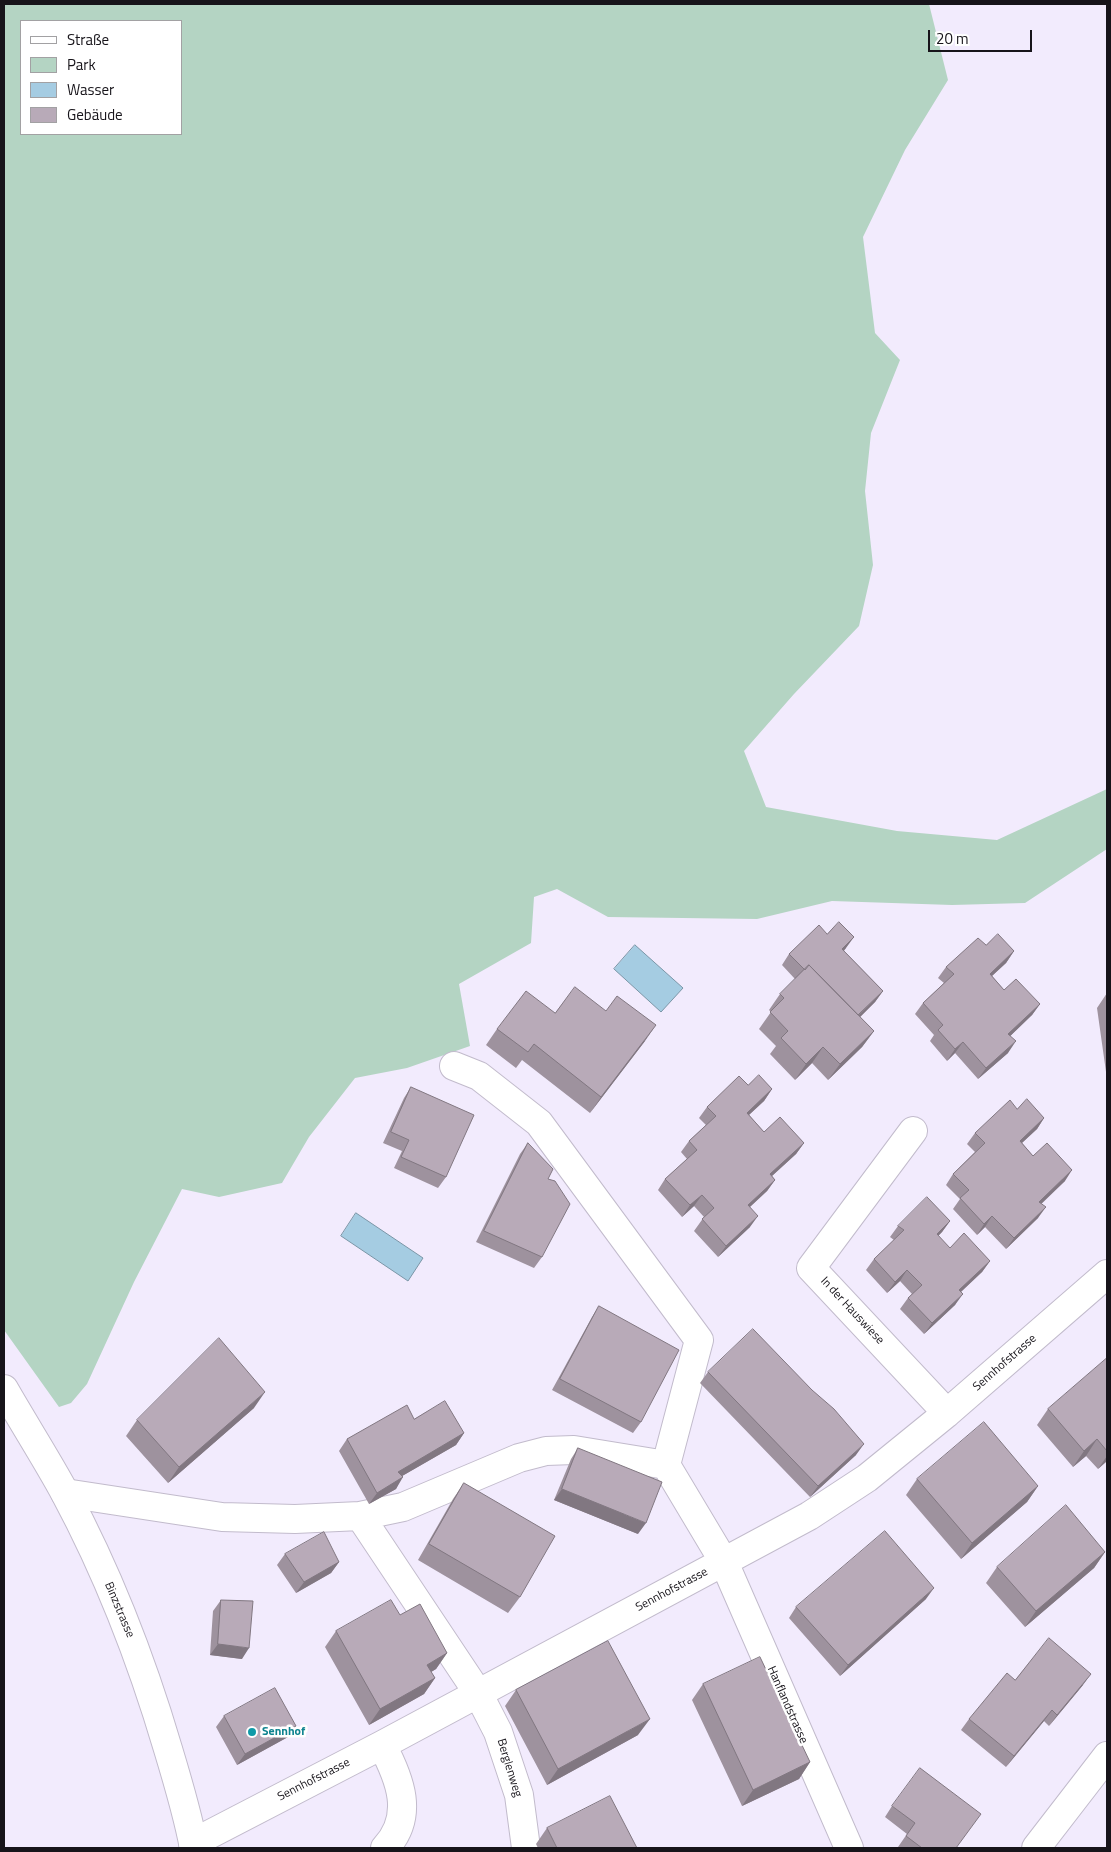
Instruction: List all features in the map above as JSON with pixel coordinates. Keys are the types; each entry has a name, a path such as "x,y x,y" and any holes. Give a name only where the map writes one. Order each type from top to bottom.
{"street":[{"path":"65,1494 222,1516 295,1519 360,1516 403,1506 519,1458 546,1451 574,1450 666,1465 699,1340 539,1123 478,1076 454,1066"},
{"name":"In der Hauswiese","path":"913,1132 811,1268 947,1413"},
{"name":"Sennhofstrasse","path":"194,1845 809,1516 867,1478 947,1413 1107,1274"},
{"name":"Binzstrasse","path":"4,1389 65,1494 96,1556 133,1642 157,1710 178,1780 194,1845"},
{"name":"Hanflandstrasse","path":"666,1465 724,1562 849,1848"},
{"name":"Berglenweg","path":"360,1516 478,1693 498,1732 519,1795 526,1848"},
{"path":"382,1745 394,1768 403,1800 400,1824 385,1848"},
{"path":"1036,1848 1107,1756"}],"green space":[{"path":"4,4 929,4 948,80 905,150 863,237 875,333 900,360 871,433 865,491 873,565 859,626 794,694 744,751 766,807 897,831 997,840 1107,789 1107,849 1025,903 952,905 832,901 757,919 608,917 557,889 534,897 531,943 459,984 470,1046 407,1068 355,1078 309,1137 282,1183 219,1197 182,1189 134,1282 87,1384 71,1403 59,1407 4,1330"}],"water":[{"path":"635,945 683,988 661,1012 614,969"},
{"path":"356,1213 423,1258 408,1281 341,1236"}],"building":[{"path":"839,922 854,937 842,949 883,991 858,1015 809,965 805,970 789,954 819,925 827,934"},
{"path":"998,934 1014,951 990,974 1004,990 1016,979 1040,1004 1008,1034 1016,1041 986,1068 963,1042 955,1049 938,1030 943,1025 923,1003 954,974 946,967 978,938 986,945"},
{"path":"809,965 874,1031 840,1064 823,1047 806,1064 781,1038 788,1031 770,1012 784,998 780,994"},
{"path":"575,987 606,1011 617,996 656,1025 601,1097 534,1044 528,1052 497,1029 526,991 555,1013"},
{"path":"759,1075 772,1089 747,1113 764,1132 780,1117 804,1143 770,1174 775,1180 748,1205 758,1216 726,1246 702,1219 714,1208 702,1195 690,1205 665,1179 697,1150 689,1141 716,1116 707,1107 739,1076 748,1085"},
{"path":"411,1087 474,1115 446,1177 401,1157 409,1140 391,1132"},
{"path":"1027,1099 1044,1118 1020,1141 1033,1156 1047,1143 1072,1170 1039,1202 1046,1207 1014,1238 992,1216 984,1224 960,1198 969,1190 953,1174 985,1143 975,1133 1010,1100 1017,1109"},
{"path":"528,1143 553,1169 548,1179 555,1181 570,1204 542,1257 484,1231"},
{"path":"927,1197 950,1221 937,1234 950,1248 964,1233 990,1261 959,1290 963,1294 932,1323 908,1298 922,1285 907,1270 895,1282 874,1259 904,1230 898,1226"},
{"path":"599,1306 679,1350 641,1422 560,1379"},
{"path":"753,1329 812,1390 834,1409 864,1444 818,1486 708,1372"},
{"path":"219,1338 265,1392 179,1467 137,1420"},
{"path":"1107,1358 1107,1451 1097,1439 1084,1451 1048,1409"},
{"path":"445,1401 464,1433 398,1472 403,1477 377,1493 347,1439 407,1405 414,1419"},
{"path":"984,1422 1038,1486 972,1543 917,1479"},
{"path":"578,1448 662,1482 646,1523 562,1489"},
{"path":"464,1483 555,1536 520,1597 429,1544"},
{"path":"1066,1505 1105,1552 1036,1611 997,1567"},
{"path":"885,1531 934,1588 848,1665 796,1607"},
{"path":"324,1532 339,1562 304,1582 285,1554"},
{"path":"221,1600 253,1601 249,1648 218,1644"},
{"path":"391,1600 400,1615 420,1604 447,1653 427,1665 435,1678 380,1709 336,1631"},
{"path":"1049,1638 1091,1674 1057,1715 1052,1710 1014,1756 969,1719 1007,1673 1015,1680"},
{"path":"608,1641 650,1719 558,1769 516,1690"},
{"path":"760,1657 810,1762 753,1790 703,1684"},
{"name":"Sennhof","path":"275,1688 296,1726 245,1754 224,1716"},
{"path":"920,1768 981,1814 956,1848 922,1848 906,1836 915,1823 892,1806"},
{"path":"610,1796 637,1848 557,1848 547,1828"}],"place":[{"name":"Sennhof","path":"252,1732"}]}
